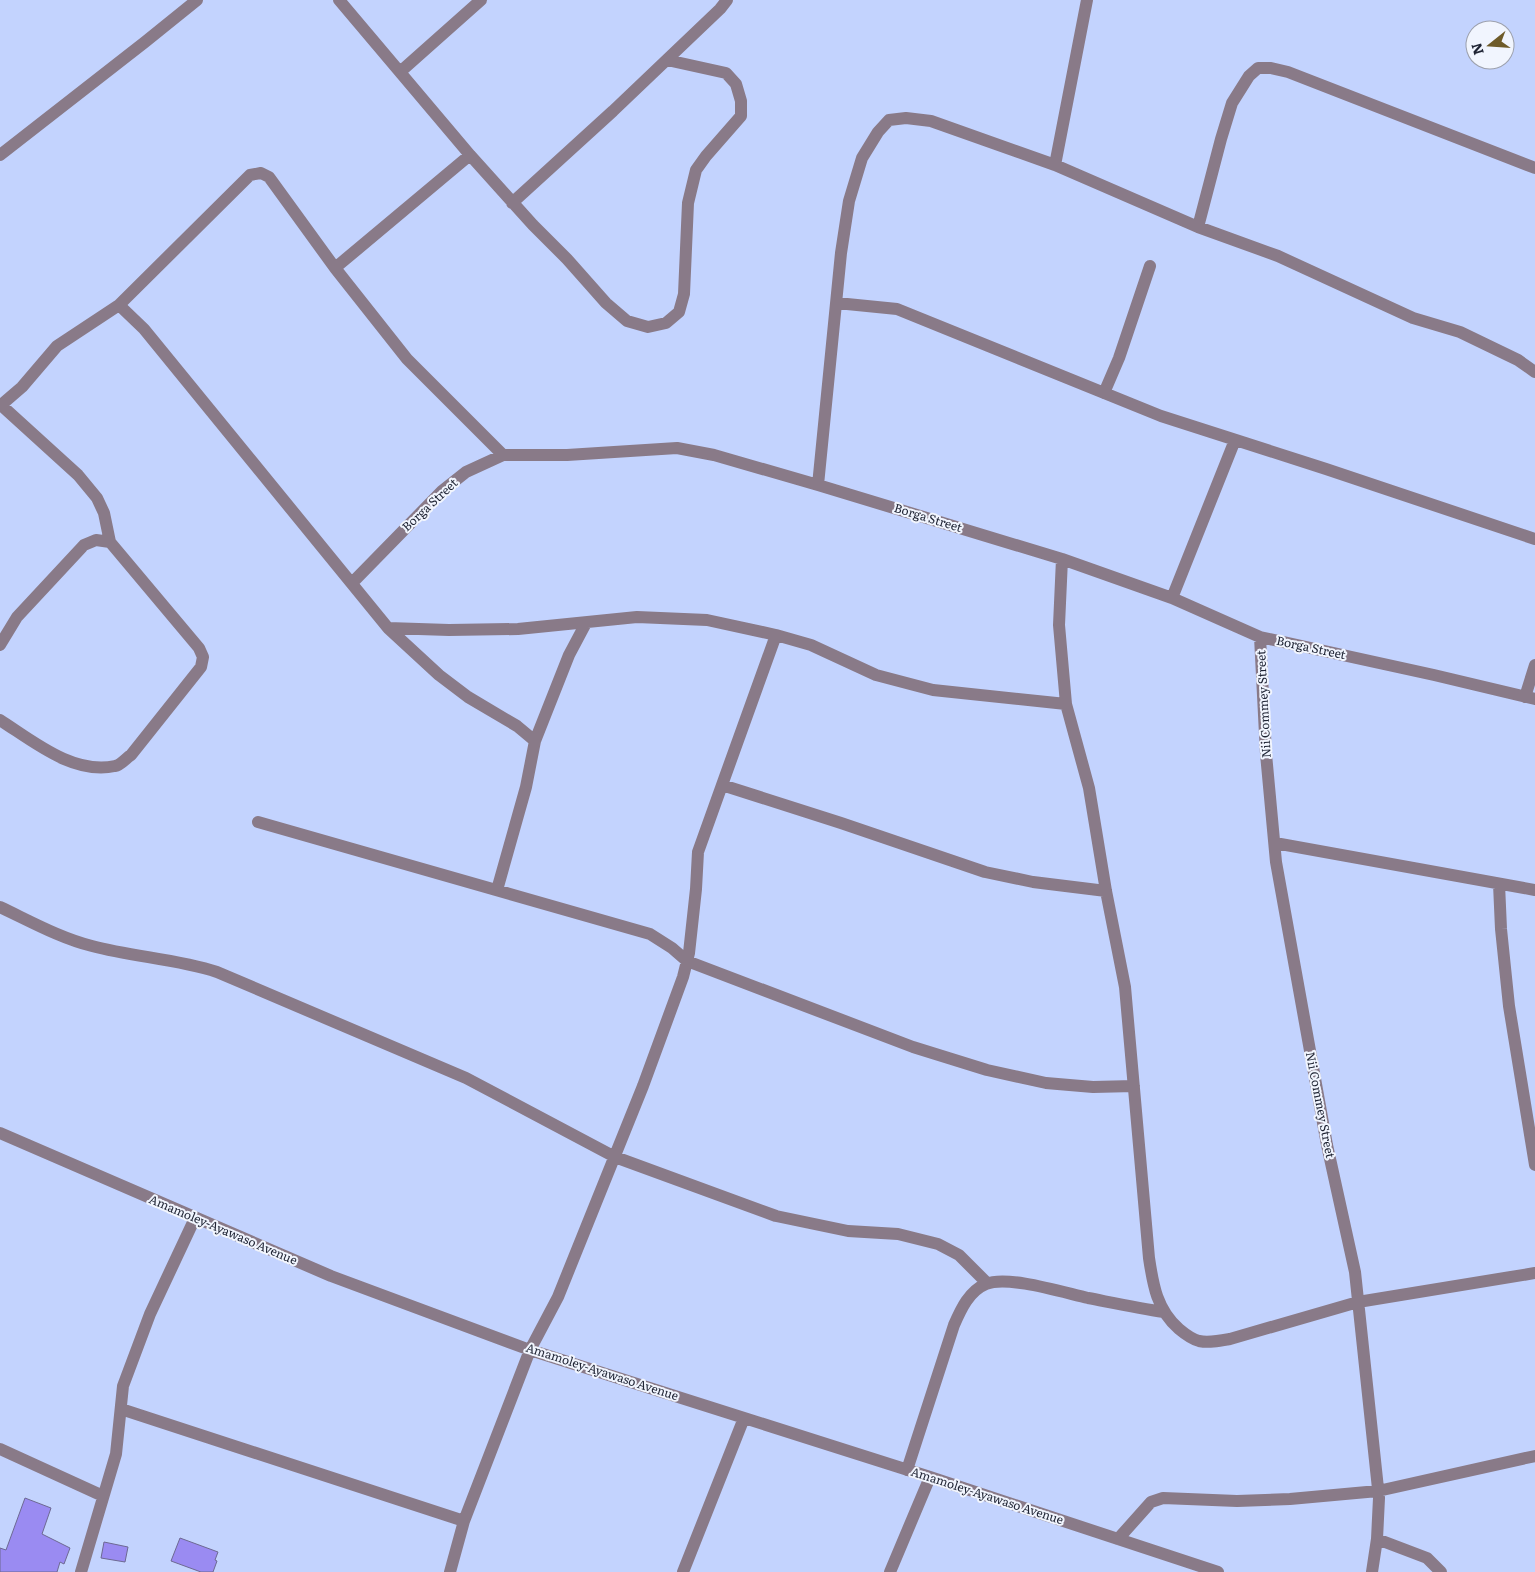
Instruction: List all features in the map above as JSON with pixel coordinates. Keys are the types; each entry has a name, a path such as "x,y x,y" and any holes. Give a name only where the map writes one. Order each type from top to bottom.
{"street":[{"path":"0,155 197,0"},
{"path":"340,0 470,155 606,303 627,321 648,327 666,323 679,312 684,294 688,203 696,170 741,116 741,101 736,84 726,73 667,60"},
{"path":"400,72 482,0"},
{"path":"512,202 667,60 720,10 727,0"},
{"path":"1055,165 1087,0"},
{"path":"1198,227 1232,102 1248,76 1258,68 1271,68 1288,72 1535,168"},
{"path":"818,484 838,303 841,253 849,201 862,158 878,132 890,120 906,118 931,121 1055,165 1198,227 1278,256 1412,318 1460,332 1518,360 1535,372"},
{"path":"335,268 470,155"},
{"path":"0,720 41,747 65,760 92,767 117,766 131,755 201,667 202,658 198,648 110,542 104,513 96,498 78,475 1,405 22,387 58,346 120,304 250,175 260,174 269,177 335,268 407,359 503,455"},
{"path":"1104,393 1119,358 1150,266"},
{"path":"838,303 897,309 1161,416 1535,540"},
{"path":"120,304 144,329 388,628 438,676 516,726 535,741"},
{"path":"1172,598 1235,440"},
{"name":"Borga Street","path":"352,583 442,491 466,472 503,455 568,455 677,448 714,455 818,484 1062,559 1172,598 1260,637 1530,698"},
{"path":"0,645 17,618 84,545 96,540 110,542"},
{"path":"1062,559 1059,625 1066,704 1089,788 1106,891 1125,987 1149,1258 1156,1295 1164,1312 1173,1324 1186,1335 1196,1340 1210,1342 1230,1340 1358,1302 1535,1273"},
{"path":"388,628 498,629 586,623 637,617 707,620 776,635 812,646 876,675 933,690 1066,704"},
{"path":"496,890 526,787 535,741 569,655 586,623"},
{"path":"450,1572 464,1521 530,1350 558,1297 647,1077 683,977 687,961 696,889 698,852 776,635"},
{"name":"Nii Commey Street","path":"1260,637 1266,754 1276,862 1327,1145 1355,1272 1378,1491 1377,1539 1372,1572"},
{"path":"1530,698 1535,665"},
{"path":"722,786 841,823 985,872 1033,882 1106,891"},
{"path":"258,822 650,934 672,948 687,961 913,1047 987,1070 1046,1083 1093,1087 1134,1086"},
{"path":"1275,843 1535,890"},
{"path":"1499,884 1500,929 1509,1006 1535,1165"},
{"path":"0,907 93,947 198,966 217,972 466,1078 615,1157 776,1216 848,1231 898,1234 938,1244 958,1255 987,1283"},
{"name":"Amamoley-Ayawaso Avenue","path":"0,1133 331,1276 530,1350 930,1477 1218,1572"},
{"path":"80,1572 116,1454 124,1386 150,1314 195,1218"},
{"path":"907,1470 954,1325 963,1306 972,1294 987,1283 1010,1281 1135,1308 1164,1312"},
{"path":"121,1409 464,1521"},
{"path":"683,1572 744,1418"},
{"path":"0,1449 103,1496"},
{"path":"1118,1539 1151,1502 1163,1498 1237,1501 1290,1499 1378,1491 1535,1456"},
{"path":"890,1572 930,1477"},
{"path":"1377,1539 1427,1558 1441,1572"}],"building":[{"path":"25,1498 51,1508 42,1534 70,1548 64,1564 60,1562 57,1572 0,1572 0,1548 6,1550"},
{"path":"180,1538 218,1552 213,1572 201,1572 171,1561"},
{"path":"104,1542 128,1547 125,1562 101,1558"}]}
